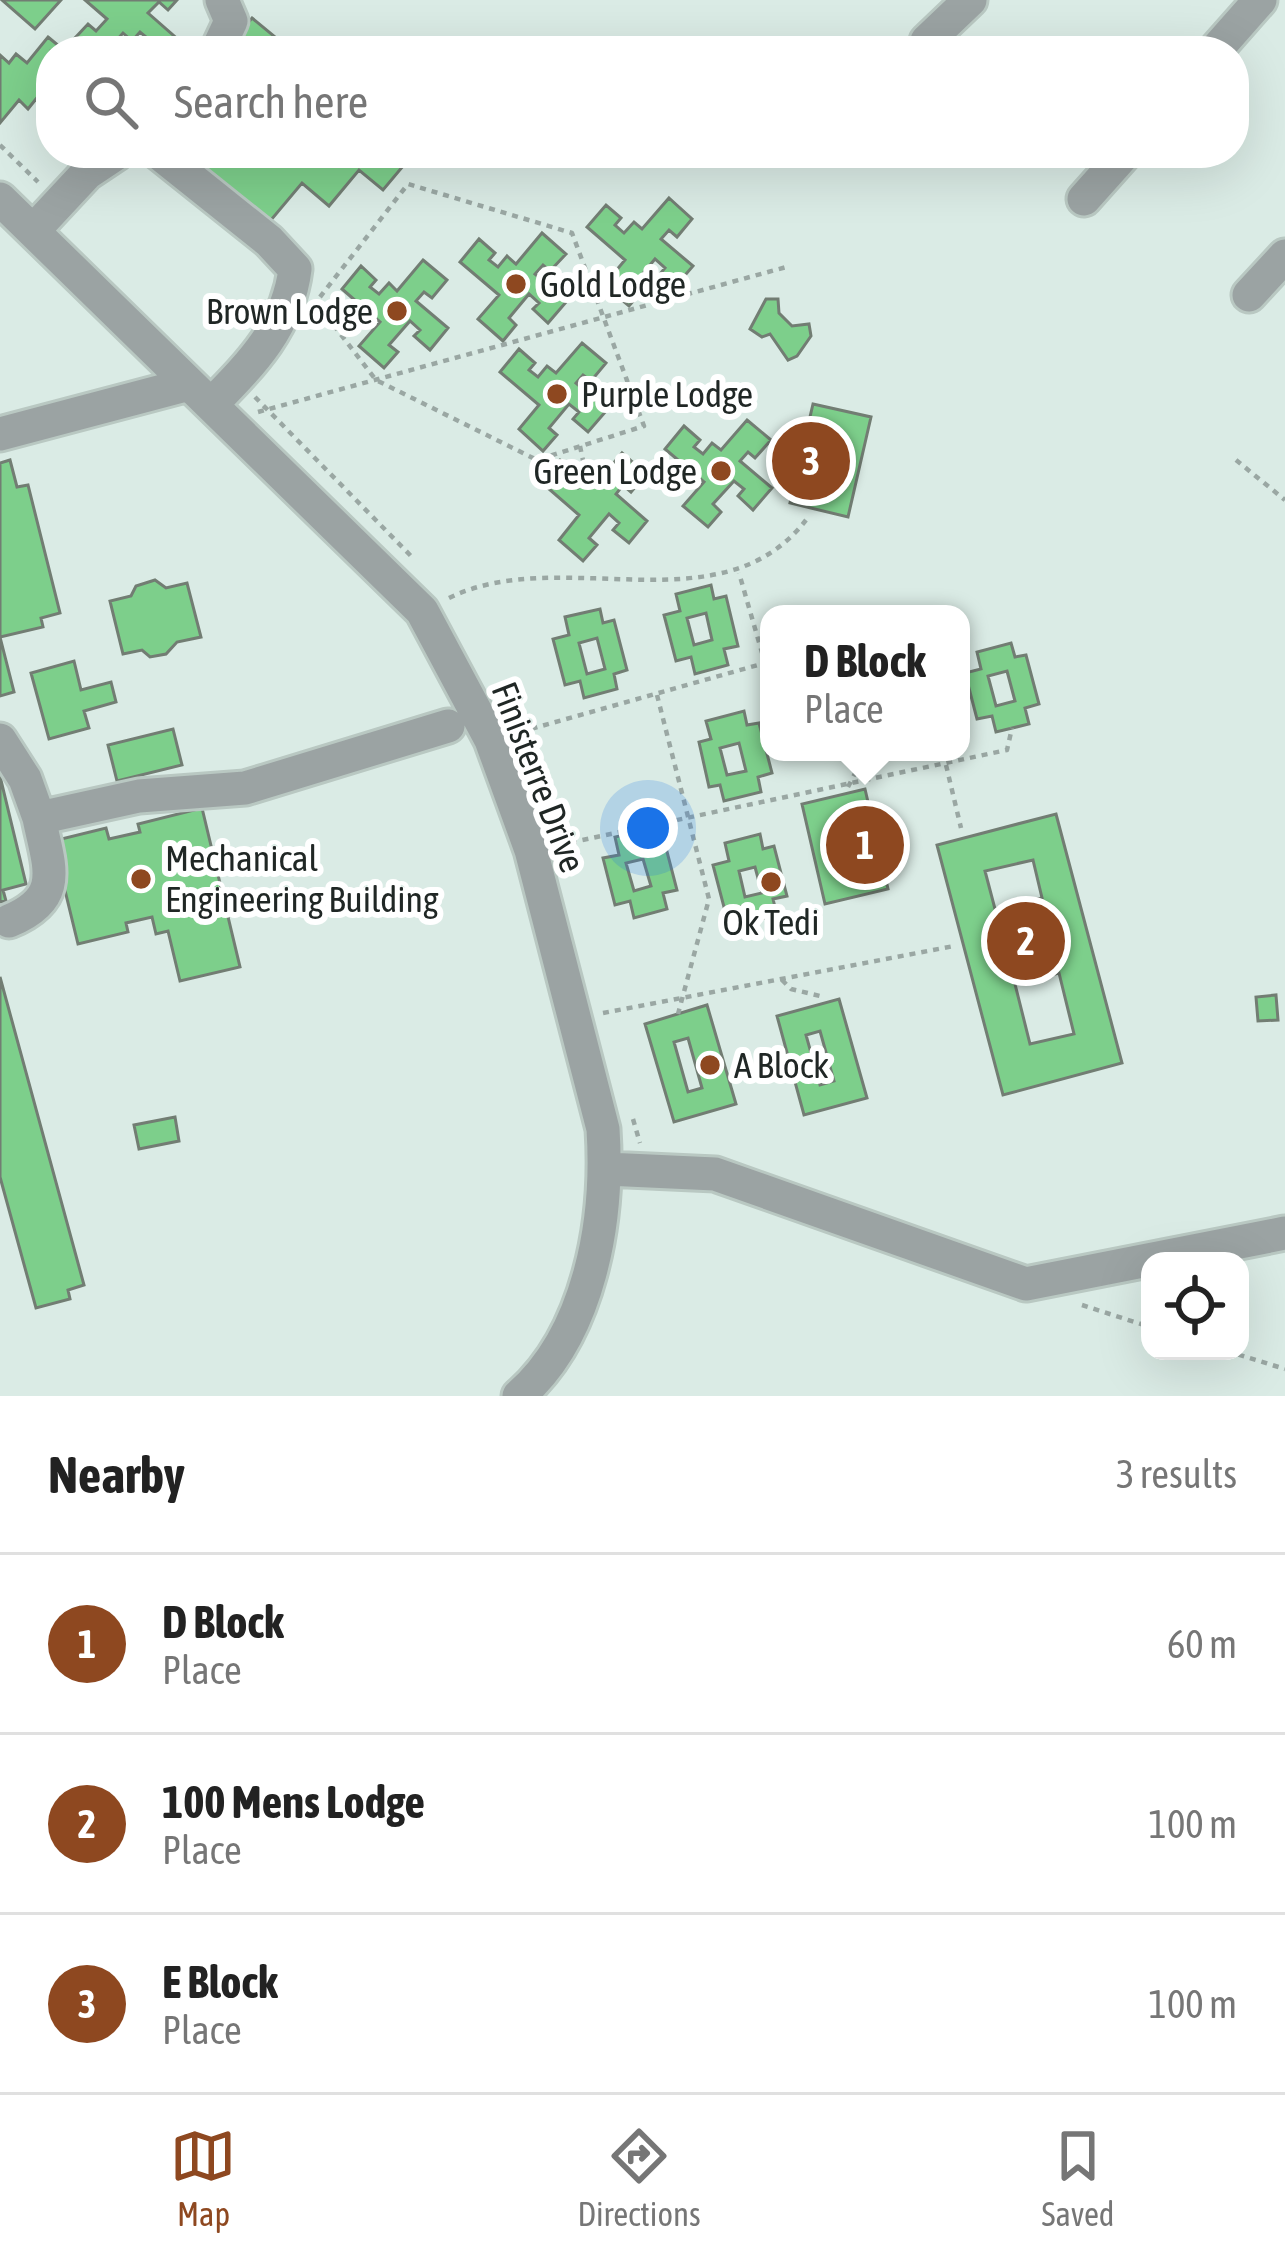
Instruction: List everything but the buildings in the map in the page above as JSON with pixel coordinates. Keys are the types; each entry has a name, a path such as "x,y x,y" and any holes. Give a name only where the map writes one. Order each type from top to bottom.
{"street":[{"path":"222,0 231,20 224,36"},
{"path":"932,36 970,0"},
{"path":"1228,36 1260,0"},
{"path":"33,231 100,168"},
{"path":"0,434 210,403 304,302 295,269 178,168"},
{"path":"1084,199 1112,168"},
{"name":"Finisterre Drive","path":"0,199 422,611 491,740 531,850 603,1130 606,1169 588,1288 538,1378 519,1396"},
{"path":"1249,295 1285,256"},
{"path":"39,818 139,796 245,788 448,725"},
{"path":"0,740 27,778 50,874 47,892 34,910 9,921"},
{"path":"606,1169 716,1174 1026,1284 1285,1233"}],"path":[{"path":"0,146 60,202"},
{"path":"408,184 572,233 607,316 644,426 537,460 376,380 304,302 408,184"},
{"path":"210,403 376,380 790,266"},
{"path":"580,446 585,470"},
{"path":"1236,460 1285,500"},
{"path":"422,611 476,585 570,575 678,580 739,571 784,549 806,520"},
{"path":"739,571 760,645"},
{"path":"491,740 760,664"},
{"path":"656,694 709,899 678,1014"},
{"path":"970,759 1006,750 1012,728"},
{"path":"848,787 861,761"},
{"path":"531,850 962,761"},
{"path":"946,765 962,828"},
{"path":"602,1013 954,946"},
{"path":"781,979 791,989 820,996"},
{"path":"1026,1284 1141,1325"},
{"path":"1249,1358 1285,1369"}],"place":[{"name":"Gold Lodge","path":"516,284"},
{"name":"Brown Lodge","path":"397,311"},
{"name":"Purple Lodge","path":"557,394"},
{"name":"E Block","path":"811,461"},
{"name":"Green Lodge","path":"721,471"},
{"name":"D Block","path":"865,845"},
{"name":"Mechanical Engineering Building","path":"141,879"},
{"name":"Ok Tedi","path":"771,882"},
{"name":"100 Mens Lodge","path":"1026,941"},
{"name":"A Block","path":"710,1065"}]}
